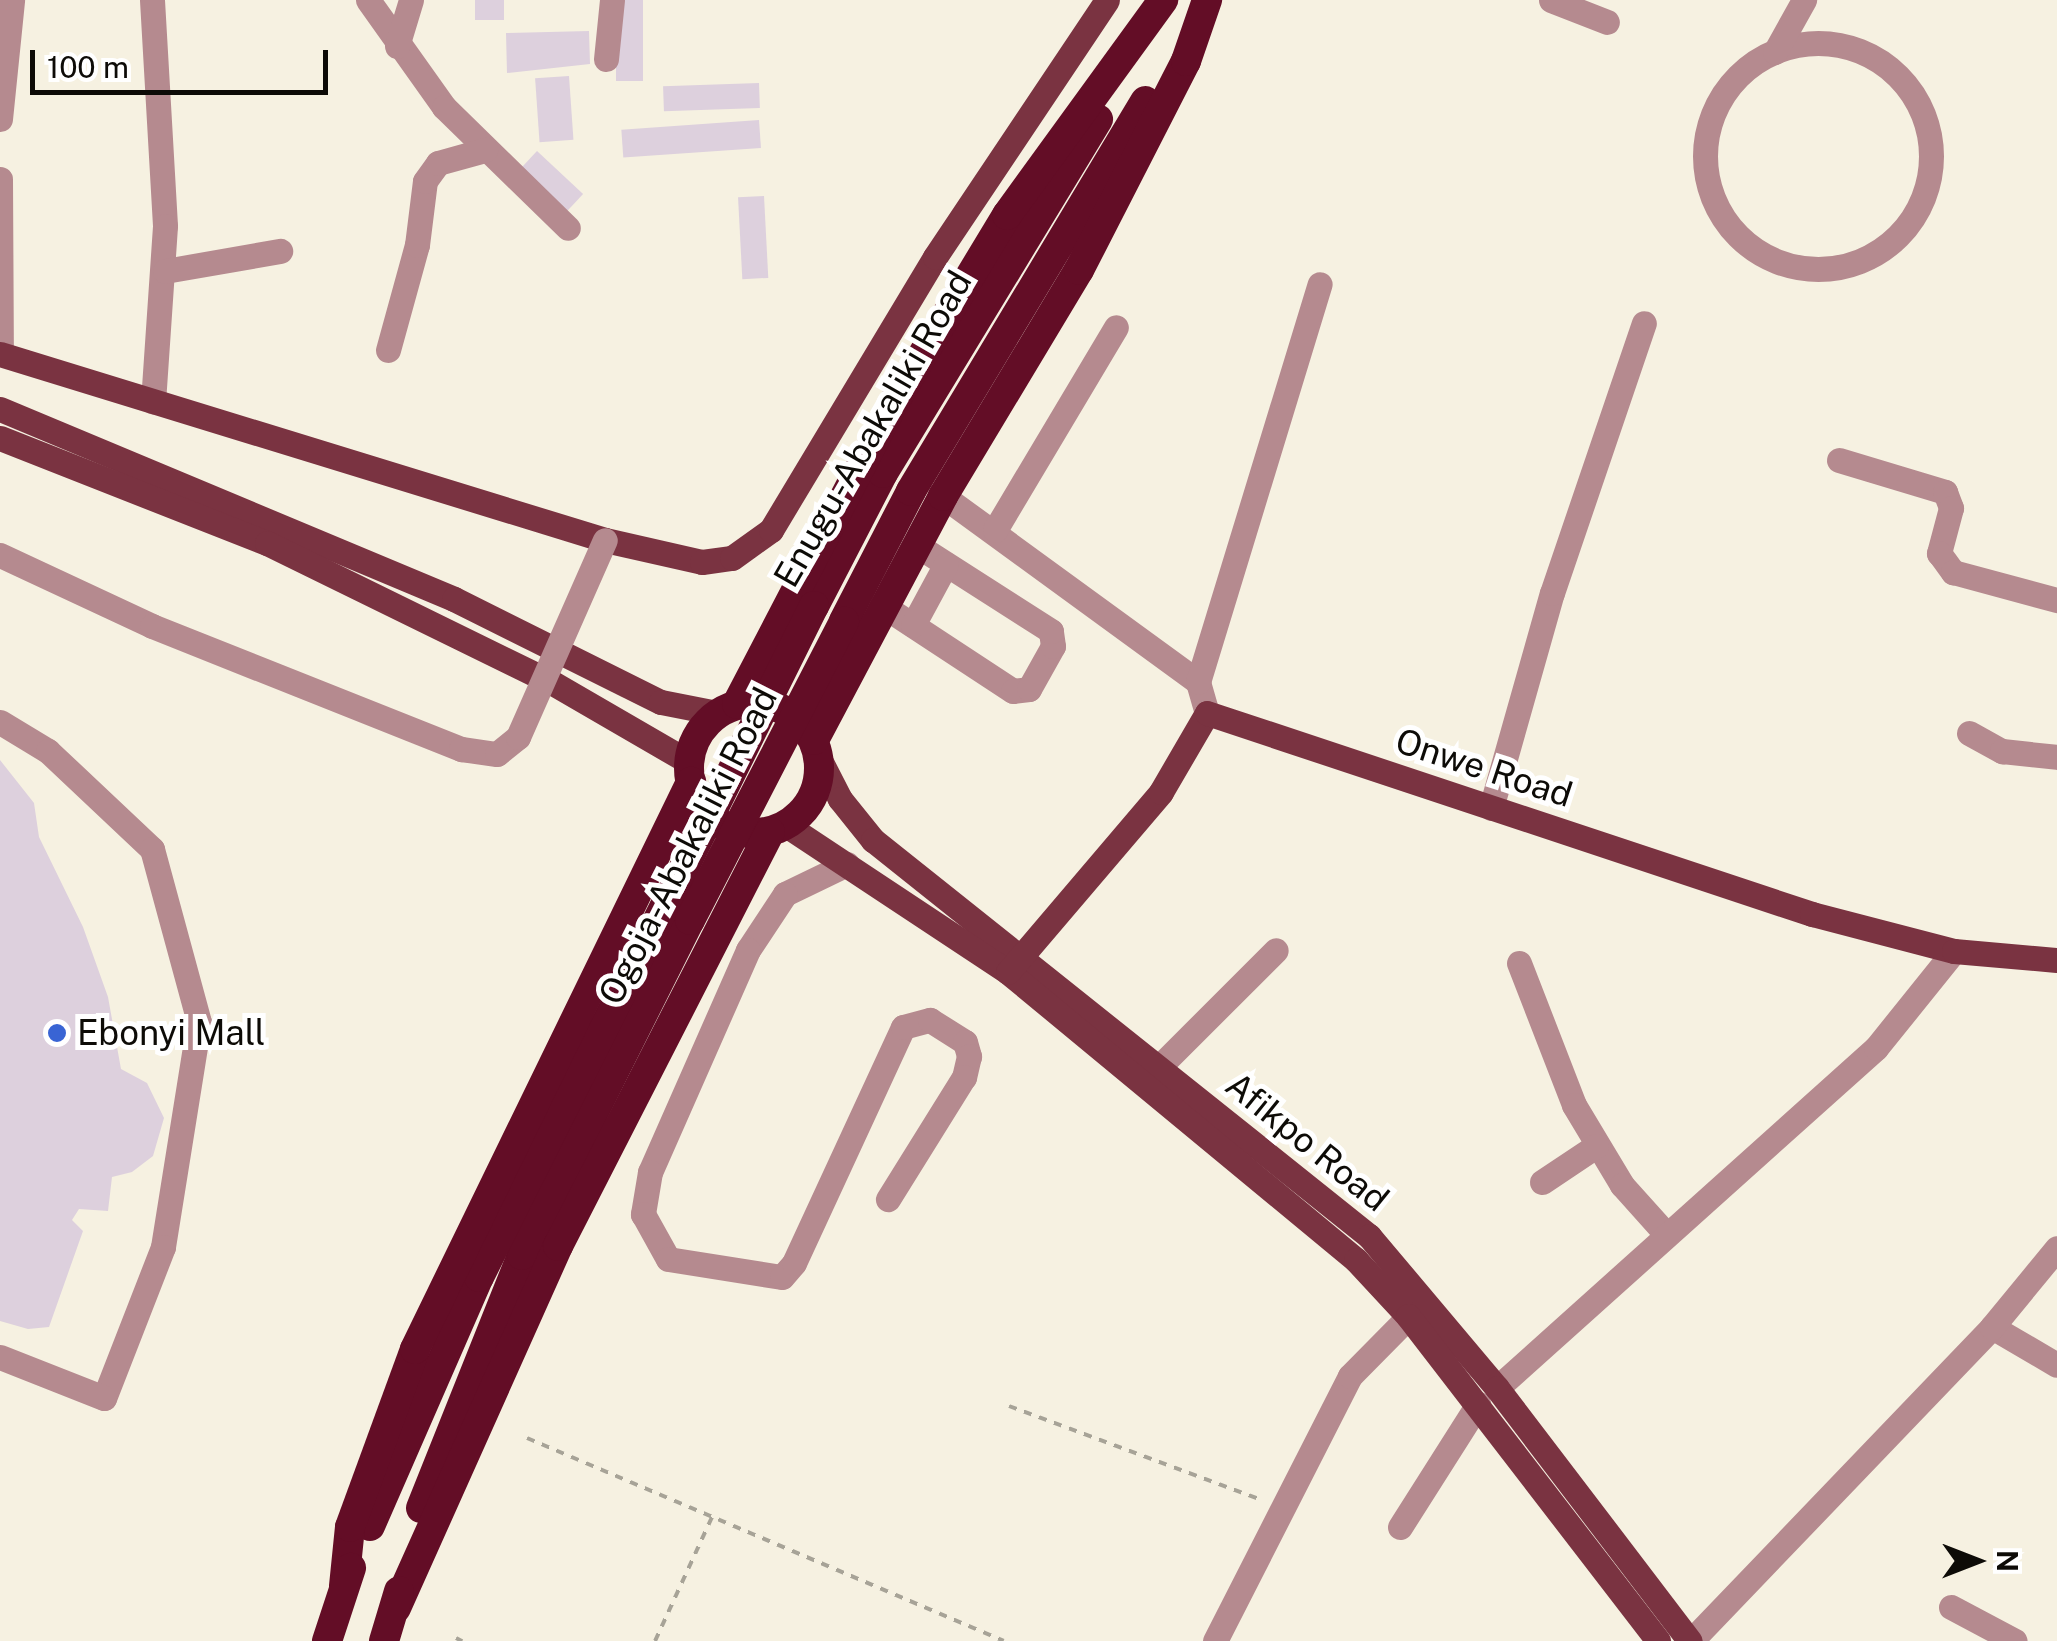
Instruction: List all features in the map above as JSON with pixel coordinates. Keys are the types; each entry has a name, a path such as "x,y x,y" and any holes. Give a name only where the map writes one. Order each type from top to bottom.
{"highway":[{"name":"Enugu-Abakaliki Road","path":"678,913 814,606 883,473 1165,0"},
{"path":"344,1586 350,1527 415,1349 690,772 703,726 727,709 896,399 1006,214 1165,0"},
{"path":"396,1608 558,1246 778,829 813,798 817,750 885,607 943,496 1079,270 1186,61 1207,0"},
{"name":"Ogoja-Abakaliki Road","path":"327,1641 344,1586 479,1277 678,913 844,622 911,491 1207,0"},
{"path":"727,709 774,705 805,725 817,750"},
{"path":"690,772 720,824 744,833 778,829"},
{"name":"Ogoja-Abakaliki Road","path":"384,1641 396,1608 410,1539 508,1288 678,913"}],"main road":[{"path":"0,354 361,468 606,540 702,562 732,558 771,530 863,377 1107,0"},
{"path":"0,408 476,610 661,702 727,709"},
{"path":"0,438 267,544 464,639 690,772"},
{"path":"464,639 476,610"},
{"path":"1015,963 1161,792 1207,714"},
{"name":"Onwe Road","path":"1207,714 1812,914 1954,951 2057,960"},
{"name":"Afikpo Road","path":"817,750 873,840 1356,1260 1417,1308"},
{"name":"Afikpo Road","path":"778,829 847,864 1015,963 1159,1067 1369,1236 1417,1308 1690,1641"},
{"name":"Afikpo Road","path":"1487,1396 1649,1638"}],"street":[{"path":"0,119 12,0"},
{"path":"152,0 165,272 153,402"},
{"path":"368,0 397,46 485,150 568,228"},
{"path":"397,46 411,0"},
{"path":"606,58 612,0"},
{"path":"1551,0 1606,22"},
{"path":"1775,52 1812,43 1866,54 1896,75 1925,122 1930,159 1916,213 1892,242 1860,261 1806,269 1770,259 1739,238 1710,190 1705,154 1720,100 1744,71 1775,52 1804,0"},
{"path":"388,350 416,245 426,181 438,163 485,150"},
{"path":"0,179 0,354"},
{"path":"165,272 280,250"},
{"path":"1207,714 1198,682 1320,284"},
{"path":"1491,808 1552,593 1644,323"},
{"path":"995,530 1116,326"},
{"path":"1840,460 1945,492 1951,508 1939,553 1954,572 2057,600"},
{"path":"943,496 995,530 1198,682"},
{"path":"2,559 152,626 462,749 497,754 518,737 606,540"},
{"path":"885,607 1013,691 1029,689 1053,646 1051,631 918,546"},
{"path":"913,625 946,564"},
{"path":"0,722 48,751 152,849 199,1022 163,1247 104,1398 0,1356"},
{"path":"1969,733 2002,751 2057,757"},
{"path":"847,864 785,894 748,950 650,1172 644,1214 668,1260 782,1277 794,1264 903,1027 930,1020 965,1042 969,1056 964,1077 888,1199"},
{"path":"1159,1067 1276,950"},
{"path":"1400,1527 1487,1396 1876,1048 1954,951"},
{"path":"1519,963 1574,1105 1596,1146 1665,1233"},
{"path":"1542,1182 1596,1146"},
{"path":"1690,1641 1992,1327 2057,1248"},
{"path":"1214,1641 1350,1376 1417,1308"},
{"path":"1992,1327 2057,1364"},
{"path":"1951,1607 2015,1641"}],"path":[{"path":"1009,1406 1281,1508"},
{"path":"527,1438 1004,1641"},
{"path":"655,1641 713,1515"}],"building":[{"path":"475,0 504,0 504,20 475,20"},
{"path":"616,0 643,0 643,81 616,81"},
{"path":"589,31 590,64 507,73 506,33"},
{"path":"569,76 573,140 540,142 535,78"},
{"path":"759,83 760,108 664,111 663,86"},
{"path":"759,120 761,148 623,158 621,130"},
{"path":"537,151 583,194 565,213 519,170"},
{"path":"764,196 768,278 742,279 738,197"},
{"name":"Ebonyi Mall","path":"0,760 34,803 39,837 83,927 108,997 121,1069 147,1083 164,1118 153,1156 132,1172 112,1177 108,1211 79,1209 72,1220 83,1231 49,1327 28,1329 0,1321"}],"place":[{"name":"Ebonyi Mall","path":"57,1033"}]}
